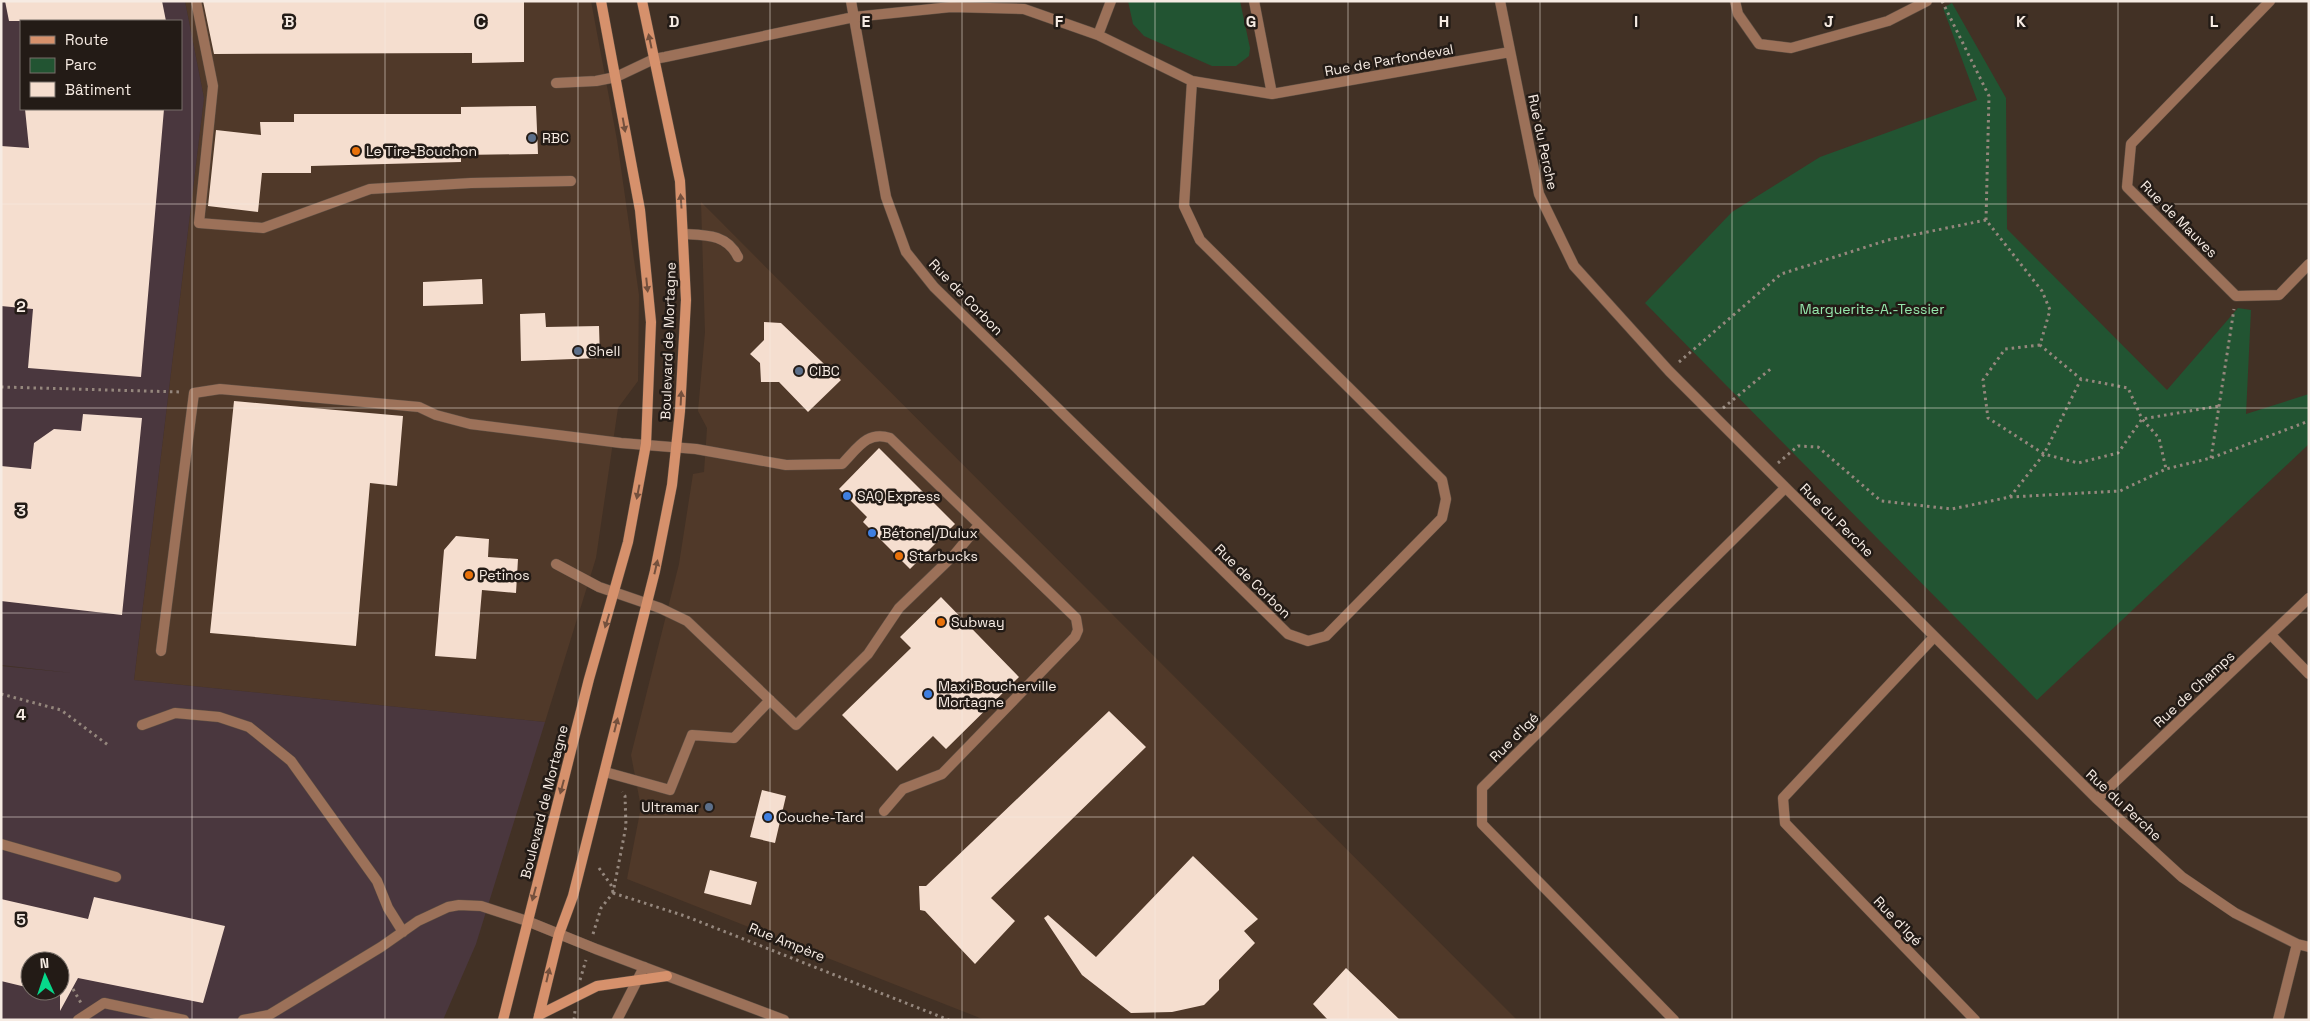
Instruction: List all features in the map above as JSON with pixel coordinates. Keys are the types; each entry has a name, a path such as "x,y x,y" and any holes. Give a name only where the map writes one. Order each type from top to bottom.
{"main road":[{"name":"Boulevard de Mortagne","path":"503,1020 590,679 615,593 634,515 646,444 652,322 640,210 601,1"},
{"name":"Boulevard de Mortagne","path":"539,1018 559,934 573,896 647,604 669,504 677,447 686,300 680,180 642,1"},
{"path":"539,1018 597,986 668,976"}],"street":[{"path":"196,1 213,86 199,222 263,228 370,189 471,183 571,181"},
{"name":"Rue de Corbon","path":"851,1 886,197 906,252 934,287 1288,634 1308,641 1326,636 1442,518 1446,499 1442,480 1200,240 1184,206 1192,81"},
{"path":"1098,35 1111,1"},
{"path":"1254,1 1272,94"},
{"name":"Rue du Perche","path":"1500,1 1539,194 1574,266 1669,371 1715,415 1785,488 2097,799 2182,878 2235,914 2297,944 2309,947"},
{"path":"1735,1 1738,14 1759,44 1791,48 1888,21 1927,1"},
{"name":"Rue de Mauves","path":"2236,296 2127,187 2131,144 2270,1"},
{"name":"Rue de Parfondeval","path":"556,84 596,81 616,77 654,59 854,17 951,6 1024,9 1098,35 1192,81 1272,94 1510,52"},
{"path":"684,234 716,236 733,247 738,257"},
{"path":"2236,296 2279,295 2309,264"},
{"path":"161,652 194,393 220,389 419,407 436,415 470,424 677,447 786,465 842,464 870,436 879,434 890,438 1076,618 1078,630 1075,637 942,774 903,789 884,811"},
{"name":"Rue d'Igé","path":"1674,1020 1482,824 1482,788 1785,488"},
{"path":"556,564 594,585 671,612 687,621 796,725 868,654 899,608 954,554 979,525"},
{"name":"Rue de Champs","path":"2097,799 2309,598"},
{"path":"2271,635 2309,674"},
{"name":"Rue d'Igé","path":"1934,637 1783,798 1785,823 1975,1020"},
{"path":"605,772 670,790 692,735 734,738 770,700"},
{"path":"142,725 175,713 219,717 249,727 291,761 377,881 388,908 403,932"},
{"path":"1,844 116,877"},
{"path":"243,1020 269,1015 436,912 459,905 481,906 497,910 784,1020"},
{"path":"2278,1020 2297,944"},
{"path":"617,1020 644,967"},
{"path":"78,1020 104,1003 184,1020"}],"path":[{"path":"1942,1 1989,96 1986,220 2042,291 2050,310 2040,345"},
{"path":"1669,371 1781,274 1888,240 1986,220"},
{"path":"2211,458 2236,296"},
{"path":"2166,469 2159,438 2142,419 2128,388 2081,379 2040,345 2005,349 1983,380 1988,418 2044,454 2078,463 2118,453 2142,419 2219,406"},
{"path":"1715,415 1773,367"},
{"path":"2010,497 2044,454 2081,379"},
{"path":"1,388 194,393"},
{"path":"1770,471 1798,446 1818,447 1881,501 1952,509 2010,497 2120,491 2166,469 2211,458 2309,421"},
{"path":"1,694 61,710 108,745"},
{"path":"605,903 613,893 626,826 626,796"},
{"path":"599,868 611,885 613,893"},
{"name":"Rue Ampère","path":"613,893 685,916 949,1020"},
{"path":"580,980 583,970"},
{"path":"574,1020 575,1012"}],"shaded area":[{"path":"1,1 185,1 204,98 134,680 545,722 476,944 443,1020 1,1020 1,666 72,673 1,665"},
{"path":"185,1 591,1 617,140 639,295 638,381 618,408 596,558 545,722 134,680 204,98"},
{"path":"701,202 1517,1020 985,1020 627,879 641,807 631,755 679,564 693,474 704,472 707,428 698,411 705,332"}],"green space":[{"path":"1128,1 1240,1 1250,48 1249,56 1236,66 1212,66 1144,36 1133,24"},
{"name":"Marguerite-A.-Tessier","path":"1952,3 2006,98 2007,229 2167,390 2238,308 2251,310 2246,414 2309,394 2309,444 2037,700 1645,303 1732,212 1820,157 1977,100 1943,8"}],"building":[{"path":"5,1 162,1 166,20 20,20 9,21"},
{"path":"203,1 524,1 524,62 472,63 472,53 214,54"},
{"path":"536,106 538,154 461,155 461,162 311,166 311,173 262,173 258,212 208,206 216,130 261,135 260,122 294,122 294,114 461,114 461,107"},
{"path":"25,110 164,110 141,377 28,368 33,309 1,306 1,146 29,148"},
{"path":"482,279 483,304 423,306 423,282"},
{"path":"545,313 546,327 599,326 600,358 521,361 520,314"},
{"path":"764,322 781,323 841,380 808,412 779,382 761,382 760,363 750,354 764,340"},
{"path":"234,401 403,416 397,486 370,483 356,646 210,633"},
{"path":"83,414 142,418 122,615 1,601 1,466 31,469 34,443 54,429 81,431"},
{"path":"879,448 955,524 910,569 863,522 867,517 839,489"},
{"path":"456,536 489,539 488,557 518,559 516,593 482,590 476,659 435,656 444,550"},
{"path":"941,597 1019,677 946,749 933,736 897,771 842,715 911,648 900,637"},
{"path":"1109,711 1146,747 991,898 1015,921 975,964 925,911 920,910 919,886 926,886"},
{"name":"Couche-Tard","path":"762,790 786,796 775,843 750,837"},
{"path":"1193,856 1258,919 1244,931 1255,943 1219,980 1219,990 1204,1005 1172,1012 1131,1013 1082,975 1044,918 1048,915 1096,957"},
{"path":"710,870 757,882 751,905 704,893"},
{"path":"94,897 225,926 203,1003 78,978 70,993 70,951 20,951 20,986 1,981 1,899 88,919"},
{"path":"1346,968 1400,1020 1328,1020 1313,1004"},
{"path":"60,1001 65,1001 60,1011"}],"place":[{"name":"RBC","path":"532,138"},
{"name":"Le Tire-Bouchon","path":"356,151"},
{"name":"Shell","path":"578,351"},
{"name":"CIBC","path":"799,371"},
{"name":"SAQ Express","path":"847,496"},
{"name":"Bétonel/Dulux","path":"872,533"},
{"name":"Starbucks","path":"899,556"},
{"name":"Petinos","path":"469,575"},
{"name":"Subway","path":"941,622"},
{"name":"Maxi Boucherville Mortagne","path":"928,694"},
{"name":"Ultramar","path":"709,807"},
{"name":"Couche-Tard","path":"768,817"}]}
